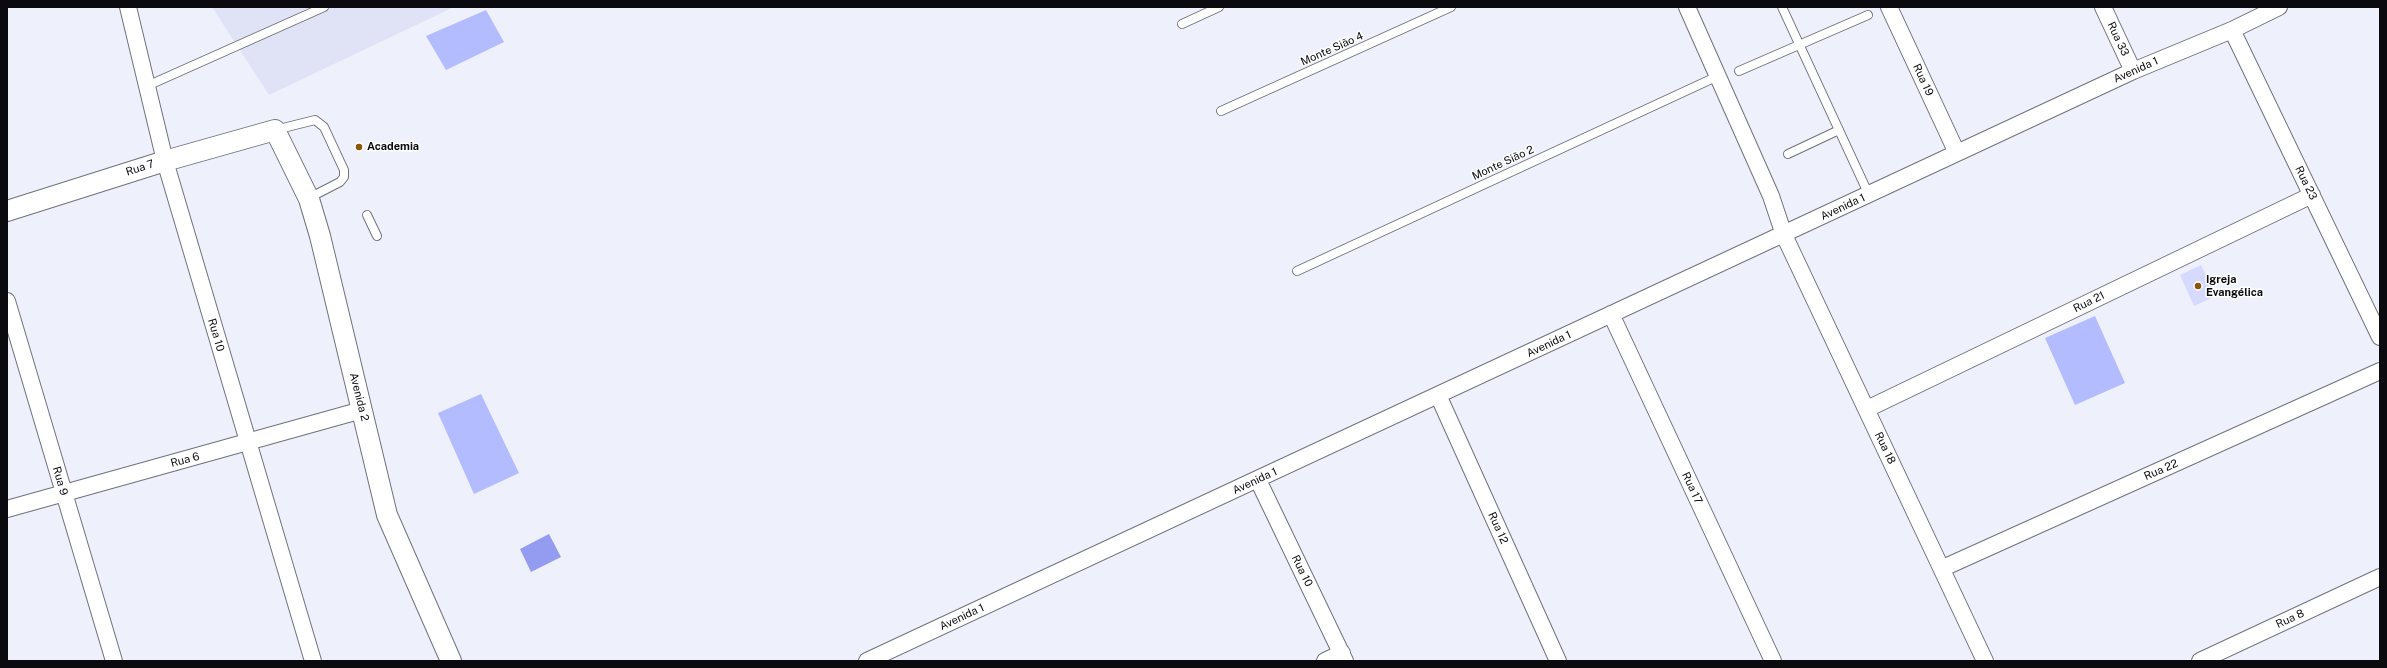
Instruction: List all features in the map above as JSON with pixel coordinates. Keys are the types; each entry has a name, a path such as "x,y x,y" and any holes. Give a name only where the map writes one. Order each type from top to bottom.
{"street":[{"name":"Rua 10","path":"128,7 165,161 313,661"},
{"name":"Rua 18","path":"1687,7 1771,196 1784,236 1943,568 1985,661"},
{"name":"Rua 19","path":"1889,7 1957,153"},
{"name":"Rua 33","path":"2103,7 2133,71"},
{"name":"Avenida 1","path":"867,661 1258,480 1611,314 1784,236 2133,71 2232,30 2279,7"},
{"name":"Rua 23","path":"2232,30 2380,337"},
{"name":"Rua 7","path":"7,211 165,161 275,130"},
{"name":"Avenida 2","path":"275,130 309,198 320,236 387,514 451,661"},
{"name":"Rua 21","path":"1867,409 2312,195"},
{"name":"Rua 9","path":"7,301 114,661"},
{"name":"Rua 17","path":"1611,314 1773,661"},
{"name":"Rua 22","path":"1943,568 2380,371"},
{"name":"Rua 12","path":"1438,395 1558,661"},
{"name":"Rua 6","path":"7,508 362,410"},
{"name":"Rua 10","path":"1258,480 1344,657"},
{"name":"Rua 8","path":"2200,661 2380,577"},
{"path":"1324,661 1344,657"}],"lane":[{"path":"147,86 324,7"},
{"path":"1182,24 1219,7"},
{"name":"Monte Sião 4","path":"1221,111 1452,7"},
{"path":"1782,7 1869,195"},
{"path":"1739,71 1800,46 1868,15"},
{"name":"Monte Sião 2","path":"1297,271 1718,76"},
{"path":"275,130 315,120 324,127 344,170 344,177 340,182 309,198"},
{"path":"1788,154 1839,130"},
{"path":"367,215 377,236"}],"shaded area":[{"path":"212,7 454,7 269,95"},
{"path":"486,10 504,42 446,70 426,36"},
{"path":"2095,316 2125,383 2075,405 2045,338"},
{"path":"481,394 519,473 474,494 438,413"},
{"path":"549,534 561,557 531,572 520,549"}],"building":[{"name":"Igreja Evangélica","path":"2201,265 2216,296 2194,306 2180,275"}],"place":[{"name":"Academia","path":"359,147"},
{"name":"Igreja Evangélica","path":"2198,286"}]}
